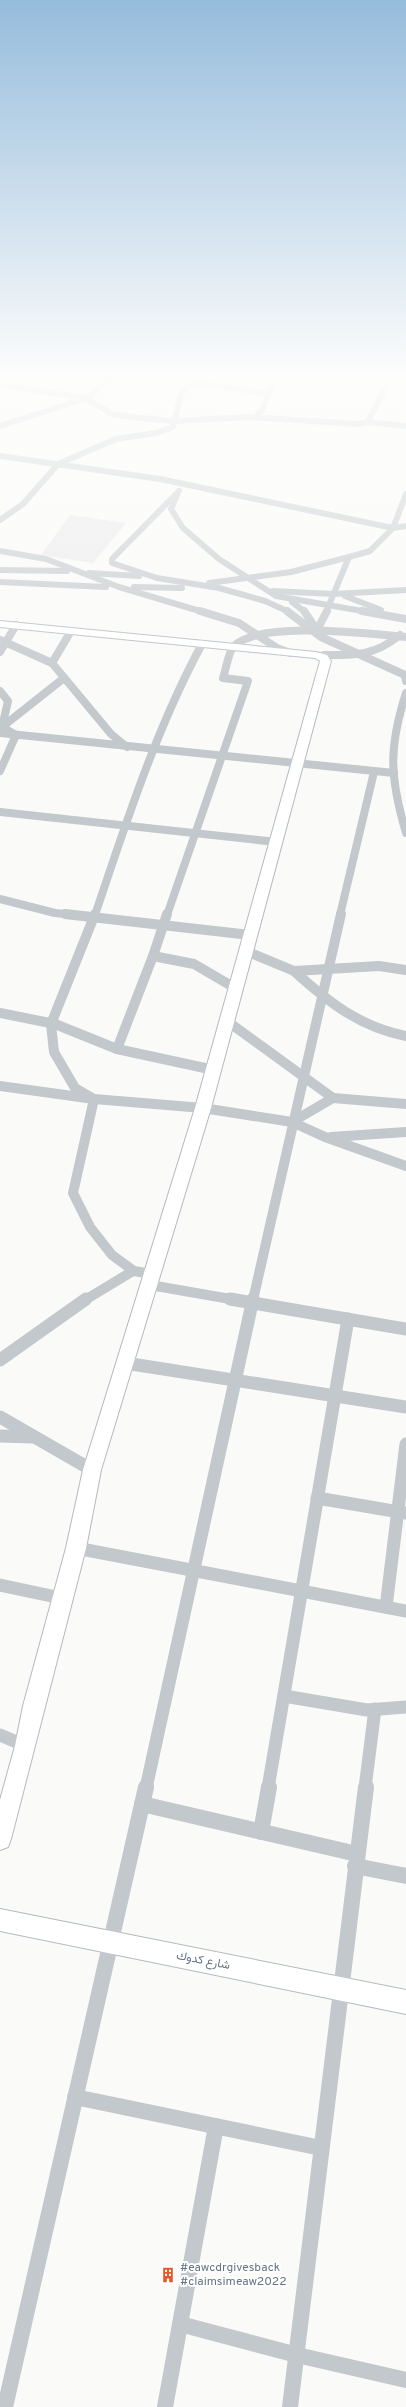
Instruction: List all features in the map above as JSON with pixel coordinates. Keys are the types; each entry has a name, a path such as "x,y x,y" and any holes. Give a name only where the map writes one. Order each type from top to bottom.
{"street":[{"path":"0,520 23,504 39,485"},
{"path":"171,485 393,528 406,526"},
{"path":"157,578 112,563 112,559 180,487"},
{"path":"180,487 171,509 183,528 218,559 247,579 276,596"},
{"path":"192,584 247,579 291,572 370,551 393,528 406,494"},
{"path":"0,509 12,511"},
{"path":"0,551 46,559 75,572 118,587 239,623 277,648 290,653"},
{"path":"317,632 349,557"},
{"path":"0,562 65,571 157,578 219,588 285,609 317,632 405,675 406,681"},
{"path":"0,570 65,571"},
{"path":"0,582 118,587 246,589 288,600 406,618"},
{"path":"267,591 334,594 406,590"},
{"path":"334,594 353,597 394,616"},
{"path":"288,600 297,605 306,613 326,650 323,656"},
{"path":"0,624 323,656 362,655 385,647 397,636 406,632"},
{"path":"0,652 3,642 16,625"},
{"path":"52,663 71,631"},
{"path":"117,1049 153,956 194,832 248,681 223,678 233,647 250,636 259,635 317,632 406,637"},
{"path":"3,642 52,663 111,734 127,747"},
{"path":"94,1099 75,1088 54,1052 51,1024 94,917 125,825 154,750 188,670 202,644"},
{"path":"0,1839 26,1746 33,1706 61,1598 76,1548 92,1470 214,1070 235,988 326,661 323,656"},
{"path":"1,730 64,678"},
{"path":"0,691 8,701 1,730"},
{"path":"406,692 397,719 394,773 394,788 406,833"},
{"path":"1,730 16,735 222,757 394,773"},
{"path":"0,770 16,735"},
{"path":"5,2407 142,1804 292,1122 374,772"},
{"path":"0,812 276,842"},
{"path":"0,899 54,913 250,935"},
{"path":"246,951 294,971 351,1019 394,1035 406,1042"},
{"path":"153,956 194,964 235,988"},
{"path":"294,971 379,966 406,970"},
{"path":"0,1013 51,1024 117,1049 214,1070"},
{"path":"227,1020 333,1098 406,1104"},
{"path":"394,1035 406,1036"},
{"path":"0,1086 94,1099 203,1108 292,1122 325,1137 406,1166"},
{"path":"292,1122 333,1098"},
{"path":"94,1099 73,1193 83,1218 100,1243 133,1271 150,1280 253,1303 406,1329"},
{"path":"325,1137 406,1132"},
{"path":"0,1360 69,1309 133,1271"},
{"path":"261,1832 348,1319"},
{"path":"125,1363 406,1407"},
{"path":"0,1417 92,1470"},
{"path":"0,1436 36,1437"},
{"path":"386,1607 402,1512 406,1444"},
{"path":"317,1498 402,1512"},
{"path":"76,1548 301,1592 406,1610"},
{"path":"0,1585 61,1598"},
{"path":"284,1696 360,1709 375,1710 406,1707"},
{"path":"290,2407 375,1710"},
{"path":"0,1735 26,1746"},
{"path":"142,1804 261,1832 406,1876"},
{"name":"شارع كدوك","path":"0,1920 406,2002"},
{"path":"75,2097 321,2148"},
{"path":"165,2407 216,2126"},
{"path":"180,2324 297,2355 406,2380"}],"shaded area":[{"path":"70,515 126,523 93,563 41,555"}],"place":[{"name":"#eawcdrgivesback #claimsimeaw2022","path":"168,2275"}]}
